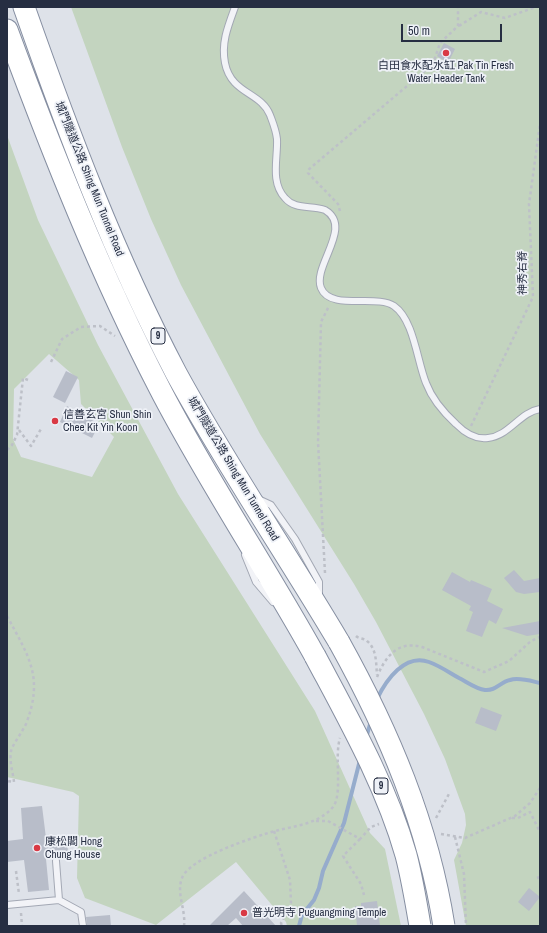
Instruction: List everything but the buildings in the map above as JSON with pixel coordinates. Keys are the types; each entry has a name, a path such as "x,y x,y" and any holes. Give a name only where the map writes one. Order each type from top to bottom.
{"highway":[{"name":"城門隧道公路 Shing Mun Tunnel Road","path":"24,7 65,123 114,244 176,373 248,497 319,608 346,637 404,776 428,848 444,926"},
{"name":"城門隧道公路 Shing Mun Tunnel Road","path":"7,30 44,130 82,223 140,349 177,420 234,519 296,620 370,762 391,811 407,859 420,926"}],"lane":[{"path":"235,7 224,40 226,68 236,85 262,103 269,113 276,136 276,176 280,192 291,203 326,210 333,220 333,241 322,271 320,282 323,292 333,298 387,302 397,308 409,328 422,375 431,394 444,412 467,433 480,438 493,437 503,432 531,412 540,409"},
{"path":"234,519 240,541"},
{"path":"242,548 256,582 280,609 296,620"},
{"path":"56,861 59,900"},
{"path":"7,905 59,900 81,912 83,926"}],"path":[{"path":"458,7 458,26"},
{"path":"333,220 340,214 339,206 308,170 432,64 440,43 458,26 481,12 505,18 536,7"},
{"name":"神秀右脊","path":"467,433 533,297 529,204 540,124"},
{"path":"326,578 318,442 321,322 333,298"},
{"path":"51,362 62,339 81,327 100,326 120,340 140,349"},
{"path":"7,450 15,440 18,429 23,378 28,380"},
{"path":"18,429 31,446 41,429"},
{"path":"7,616 27,652 33,673 34,688 28,716 17,742 12,748 11,762 14,782 7,781"},
{"path":"346,637 366,640 371,646 375,653 377,676"},
{"path":"375,683 377,676 390,655 402,646 415,645 422,647 484,672 509,661 531,640 540,637"},
{"path":"315,821 327,812 336,802 338,748 342,733"},
{"path":"434,833 464,838 510,818 530,803 540,788"},
{"path":"435,819 450,792"},
{"path":"510,818 518,818 530,812 540,832"},
{"path":"184,926 180,886 182,876 190,867 200,860 274,831 315,821 328,821 360,839"},
{"path":"364,895 361,884 342,856 375,825 386,825"},
{"path":"274,831 290,880 291,903 281,923 282,926"},
{"path":"455,837 464,874 466,926"}],"green space":[{"path":"71,7 540,7 540,926 466,926 454,860 462,843 466,825 465,814 445,759 424,714 376,622 354,584 260,434 181,285 151,219 122,147"},
{"path":"7,135 38,220 98,345 178,494 315,711 370,833 385,849 401,926 287,926 286,922 236,862 156,925 85,898 77,878 79,796 73,792 7,777","holes":["49,354 79,380 81,404 114,437 92,477 21,457 13,439 14,389"]}],"waterway":[{"path":"377,699 397,670 412,661 420,660 437,665 472,685 485,690 492,689 514,679 540,683"},
{"path":"366,738 371,721"},
{"path":"299,926 302,915 314,900 319,888 323,871 344,823 360,760"}],"place":[{"name":"白田食水配水缸 Pak Tin Fresh Water Header Tank","path":"446,53"},
{"name":"信善玄宮 Shun Shin Chee Kit Yin Koon","path":"55,421"},
{"name":"康松閣 Hong Chung House","path":"37,848"},
{"name":"普光明寺 Puguangming Temple","path":"244,913"}]}
